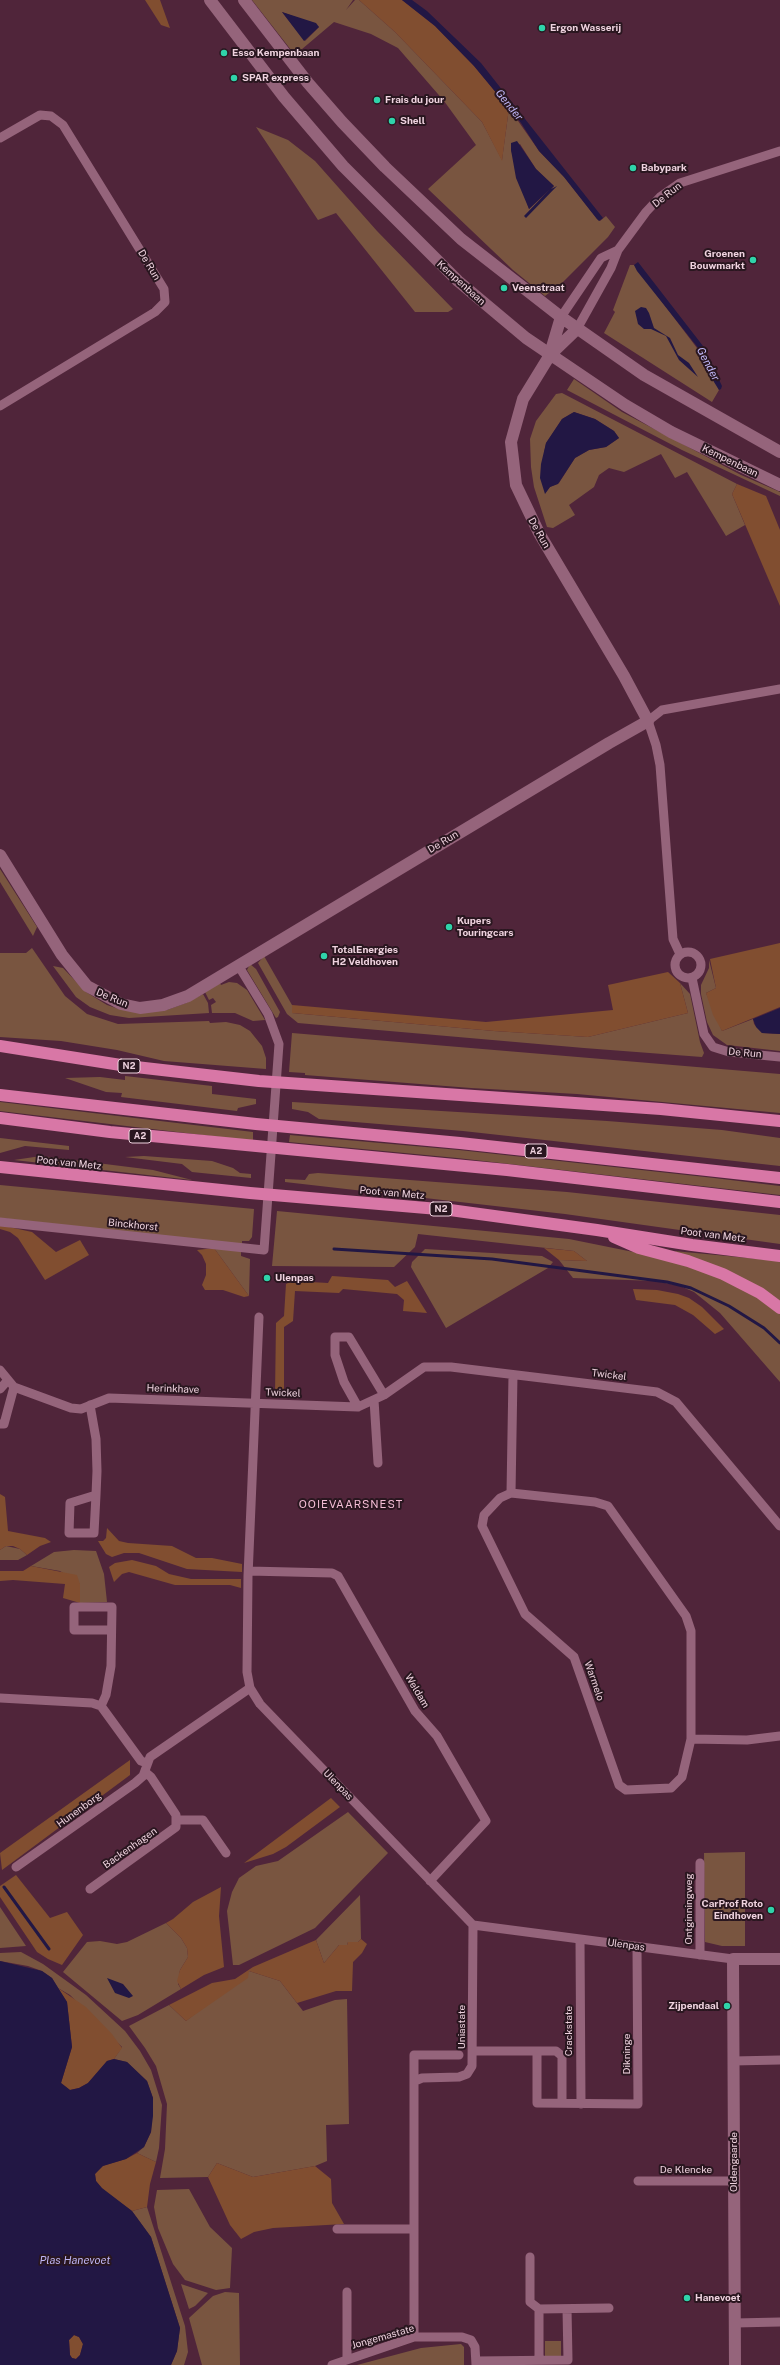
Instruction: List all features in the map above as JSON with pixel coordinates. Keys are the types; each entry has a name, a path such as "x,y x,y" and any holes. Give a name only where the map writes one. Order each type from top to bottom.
{"highway":[{"name":"N2","path":"0,1046 127,1066 295,1085 661,1109 780,1121"},
{"name":"A2","path":"0,1095 291,1128 475,1145 780,1178"},
{"name":"A2","path":"0,1118 254,1148 508,1170 780,1202"},
{"path":"0,1124 27,1121"},
{"name":"Poot van Metz","path":"0,1167 250,1193 450,1210 597,1230 692,1245 780,1256"},
{"name":"N2","path":"597,1230 639,1248 688,1261 723,1274 760,1293 780,1308"}],"street":[{"name":"Kempenbaan","path":"210,0 284,97 344,166 458,281 516,330 550,355 625,405 671,432 780,485"},
{"path":"244,0 308,83 385,167 460,240 577,329 644,375 780,452"},
{"name":"De Run","path":"0,138 40,115 52,116 63,125 164,289 165,302 155,312 0,406"},
{"name":"De Run","path":"680,954 673,940 660,765 656,745 648,721 624,676 538,533 516,485 512,465 513,429 523,399 550,355 577,329 611,268 618,250 646,212 660,198 680,183 780,151"},
{"name":"De Run","path":"550,355 561,317 601,258 618,250"},
{"name":"De Run","path":"0,855 78,978 102,996 132,1006 151,1008 188,996 609,742 648,721 662,710 780,690"},
{"path":"687,952 694,953 700,958 700,971 692,978 680,976 676,971 675,965 680,954 687,952"},
{"name":"Binckhorst","path":"0,1222 264,1250 279,1069 279,1044 272,1024 238,965"},
{"name":"De Run","path":"692,978 704,1034 713,1048 729,1052 780,1057"},
{"name":"Ulenpas","path":"259,1317 249,1570 247,1672 250,1688 260,1704 473,1925 733,1959 780,1959"},
{"path":"358,1407 344,1382 335,1354 335,1337 349,1337 384,1395"},
{"name":"Twickel","path":"256,1403 358,1407 384,1395 424,1367 451,1367 657,1392 668,1396 676,1402 780,1526"},
{"name":"Herinkhave","path":"0,1370 7,1381 14,1387 71,1408 80,1409 109,1398 256,1403"},
{"path":"512,1493 513,1375"},
{"path":"0,1389 7,1381"},
{"path":"0,1424 4,1424 14,1387"},
{"path":"374,1400 378,1463"},
{"path":"90,1405 96,1439 96,1495 94,1533 69,1533 70,1502 96,1495"},
{"name":"Warmelo","path":"512,1493 595,1502 608,1506 617,1516 688,1622 691,1631 691,1739 682,1777 671,1788 626,1790 619,1785 574,1657 525,1614 482,1526 484,1515 500,1498 512,1493"},
{"name":"Weldam","path":"249,1570 332,1574 338,1576 415,1711 436,1736 486,1821 430,1881"},
{"path":"101,1706 106,1695 111,1666 112,1608 74,1607 74,1630 111,1630"},
{"name":"Hunenborg","path":"16,1867 135,1783 146,1768 150,1757 250,1688"},
{"path":"0,1698 92,1703 101,1706 146,1768 178,1820 203,1820 226,1854"},
{"path":"691,1739 747,1740 780,1736"},
{"name":"Backenhagen","path":"90,1889 175,1830 178,1820"},
{"name":"Ontginningweg","path":"700,1863 700,1955"},
{"name":"Uniastate","path":"415,2081 422,2078 459,2077 467,2074 472,2066 473,1925"},
{"name":"Crackstate","path":"580,1939 581,2104"},
{"name":"Dikninge","path":"581,2104 638,2104 637,1947"},
{"name":"Oldengaarde","path":"733,1959 735,2365"},
{"name":"Crackstate","path":"473,2051 556,2051 562,2056 562,2103"},
{"path":"537,2052 537,2103 581,2104"},
{"name":"Uniastate","path":"414,2338 414,2055 459,2055"},
{"path":"733,2061 780,2060"},
{"name":"De Klencke","path":"638,2181 734,2181"},
{"path":"337,2229 414,2228"},
{"path":"530,2257 530,2302 538,2309 609,2308"},
{"name":"Jongemastate","path":"347,2292 347,2359"},
{"path":"538,2309 539,2360"},
{"path":"476,2363 568,2360 567,2309"},
{"path":"735,2323 780,2322"},
{"name":"Jongemastate","path":"332,2365 414,2338 462,2337 471,2340 475,2347 476,2363"}],"shaded area":[{"path":"145,0 160,0 170,28 161,25"},
{"path":"252,0 353,0 346,10 355,0 359,0 395,32 482,122 502,160 509,108 539,151 564,177 597,219 600,221 606,216 615,227 608,237 562,283 545,296 513,270 428,189 476,145 444,101 398,48 371,34 334,22 295,55","holes":["282,12 298,18 319,27 305,41","520,144 536,169 554,186 529,209 511,150"]},
{"path":"359,0 402,0 435,26 474,66 509,108 502,161 482,122 395,32"},
{"path":"256,127 288,140 315,161 377,231 453,309 448,312 415,312 336,213 318,220"},
{"path":"630,265 634,265 703,356 719,390 712,402 604,333 615,312 613,310"},
{"path":"574,379 622,412 741,475 780,492 780,496 682,450 567,390"},
{"path":"562,393 737,484 732,494 745,525 726,536 687,472 675,478 661,454 624,472 609,468 599,475 594,487 569,505 575,515 553,528 547,527 534,487 531,467 530,439 536,421 556,394","holes":["574,412 595,419 614,431 619,438 606,447 589,450 575,458 559,483 550,487 546,492 544,453 546,443 562,419"]},
{"path":"737,484 766,496 780,530 780,606 732,494"},
{"path":"0,869 37,927 33,936 0,882"},
{"path":"780,943 780,1007 722,1031 713,1015 706,993 716,988 710,959"},
{"path":"32,948 65,996 87,1014 118,1024 209,1021 210,1023 226,1022 240,1025 250,1031 262,1046 266,1058 266,1069 164,1061 117,1050 61,1041 0,1037 0,953 26,953"},
{"path":"264,956 292,1005 292,1013 494,1031 588,1037 688,1013 680,983 690,994 700,1042 704,1053 702,1057 298,1023 287,1014 258,963"},
{"path":"709,960 716,988 706,993 722,1031 753,1019 754,1024 762,1033 780,1034 780,1051 727,1045 713,1035 707,1022 701,994 701,985 709,968"},
{"path":"250,964 256,969 280,1012 278,1017 276,1018 247,970"},
{"path":"53,966 63,968 86,992 107,1005 119,1009 167,1010 186,1003 203,994 208,1003 209,1013 129,1018 110,1015 90,1007 76,997"},
{"path":"668,972 680,983 688,1013 588,1037 494,1031 292,1013 292,1005 486,1022 613,1010 608,985"},
{"path":"229,982 237,983 247,990 265,1020 253,1021 235,1013 212,1013 211,1005 216,1002 213,998 209,1000 205,992 220,983 221,985"},
{"path":"292,1033 780,1074 780,1113 577,1094 471,1088 305,1075 305,1073 289,1072"},
{"path":"125,1076 212,1086 212,1094 256,1099 256,1104 238,1108 237,1111 121,1097 122,1093 106,1092 65,1078 100,1077 125,1080"},
{"path":"0,1102 253,1132 253,1141 0,1111"},
{"path":"292,1102 607,1121 722,1130 780,1138 780,1166 463,1131 319,1119 308,1112 292,1109"},
{"path":"290,1135 459,1150 780,1186 780,1195 457,1158 289,1142"},
{"path":"0,1138 69,1146 69,1150 25,1146 0,1153"},
{"path":"41,1156 153,1170 192,1180 14,1160"},
{"path":"144,1156 212,1161 233,1168 240,1173 251,1174 251,1178 192,1172 182,1164 125,1157"},
{"path":"318,1173 567,1192 780,1215 780,1244 565,1214 285,1182 285,1179 305,1180 309,1174"},
{"path":"0,1185 254,1209 252,1237 249,1241 242,1241 242,1245 0,1218"},
{"path":"277,1211 569,1239 668,1259 721,1278 758,1296 780,1313 780,1382 720,1313 694,1292 680,1286 655,1281 573,1278 559,1260 587,1261 574,1251 418,1234 415,1247 394,1267 272,1266"},
{"path":"0,1225 32,1232 56,1252 80,1240 89,1255 45,1280 18,1238 10,1232 0,1229"},
{"path":"214,1248 241,1251 241,1256 250,1259 249,1296"},
{"path":"214,1248 249,1296 244,1297 223,1290 205,1290 202,1285 206,1275 206,1264 202,1255 197,1250"},
{"path":"544,1248 574,1251 587,1261 559,1260"},
{"path":"425,1249 542,1256 553,1262 548,1268 446,1328 411,1267 412,1262"},
{"path":"674,1251 780,1261 780,1303 689,1258"},
{"path":"332,1276 388,1280 395,1287 407,1281 427,1313 403,1311 404,1300 397,1294 343,1289 339,1293 295,1291 293,1321 284,1327 284,1395 275,1395 276,1323 284,1316 286,1284 292,1281 328,1283"},
{"path":"633,1289 657,1290 678,1294 689,1298 702,1307 724,1329 715,1334 693,1315 675,1305 636,1300"},
{"path":"0,1494 5,1497 8,1531 45,1538 51,1542 40,1546 27,1555 20,1549 13,1546 6,1546 0,1550"},
{"path":"107,1528 119,1541 172,1546 196,1558 212,1558 242,1564 242,1572 187,1569 139,1553 124,1553 112,1557 106,1554 98,1541 103,1541 106,1538"},
{"path":"6,1546 20,1549 27,1555 18,1560 0,1560 0,1550"},
{"path":"74,1550 96,1551 104,1574 107,1602 80,1603 80,1584 60,1571 31,1566 54,1552"},
{"path":"132,1560 156,1566 169,1574 191,1579 241,1579 241,1588 230,1585 175,1585 129,1572 122,1574 114,1582 109,1567 115,1563"},
{"path":"31,1566 77,1575 80,1584 80,1603 63,1598 65,1584 13,1580 0,1581 0,1571 23,1571"},
{"path":"130,1760 130,1775 2,1870 0,1853"},
{"path":"331,1798 340,1807 286,1847 273,1854 244,1863"},
{"path":"348,1812 388,1853 315,1928 239,1965 233,1965 227,1911 232,1892 239,1878 256,1866 278,1861"},
{"path":"745,1852 745,1946 722,1946 705,1942 704,1853"},
{"path":"16,1875 50,1918 67,1912 83,1935 62,1965 37,1952 0,1897 0,1886"},
{"path":"221,1887 219,1916 224,1967 204,1975 181,1989 177,1981 180,1970 188,1957 187,1948 181,1938 166,1923 193,1902"},
{"path":"360,1895 361,1939 358,1942 348,1942 347,1945 339,1945 324,1963 316,1940"},
{"path":"0,1907 26,1946 0,1948"},
{"path":"166,1923 181,1938 187,1948 188,1957 180,1970 178,1984 181,1989 138,2015 122,2021 63,1972 87,1942 100,1941 117,1944 127,1942"},
{"path":"361,1939 367,1944 362,1953 353,1962 352,1991 336,1991 297,2003 280,1981 249,1971 248,1978 186,2021 169,2005 212,1983 235,1979 253,1967 316,1940 324,1963 339,1945 347,1945 348,1942 358,1942"},
{"path":"21,1952 43,1964 86,1995 125,2031 140,2051 151,2070 162,2105 159,2148 156,2162 137,2153 144,2147 151,2132 153,2098 147,2081 127,2062 114,2059 122,2047 70,1995 58,1988 52,1978 42,1971 28,1966 0,1961 0,1953"},
{"path":"249,1971 280,1981 303,2011 335,2000 347,1999 349,2124 326,2125 327,2161 315,2166 253,2177 217,2163 208,2177 160,2178 165,2149 167,2104 156,2066 129,2026 169,2005 186,2021"},
{"path":"58,1988 86,2007 112,2034 122,2048 114,2059 107,2061 88,2083 79,2088 70,2090 61,2083 72,2047 67,2002"},
{"path":"137,2153 156,2162 150,2184 147,2207 132,2211 102,2189 96,2181 95,2174 102,2166 126,2159"},
{"path":"217,2163 253,2177 315,2166 331,2179 332,2203 344,2224 273,2228 254,2232 241,2239 230,2225 208,2177"},
{"path":"189,2189 210,2227 232,2248 230,2288 216,2290 185,2280 173,2264 158,2228 154,2207 157,2190"},
{"path":"147,2207 185,2326 188,2352 184,2365 171,2365 177,2351 180,2328 151,2237 132,2211"},
{"path":"181,2284 208,2293 195,2306 189,2309"},
{"path":"225,2292 239,2293 240,2365 202,2365 189,2318 213,2296"},
{"path":"74,2335 79,2337 83,2344 80,2355 76,2359 72,2358 70,2355 69,2340"},
{"path":"545,2341 561,2341 561,2356 545,2356"},
{"path":"461,2344 464,2347 464,2365 357,2365 421,2348"}],"water":[{"name":"Gender","path":"402,0 412,0 427,11 481,63 603,218 599,221 597,219 564,177 539,151 521,123 474,66 435,26"},
{"path":"282,12 316,23 319,27 304,41"},
{"path":"517,141 536,169 554,186 551,189 557,186 526,218 524,216 550,189 529,209 516,178 511,150 511,143"},
{"name":"Gender","path":"638,262 703,346 722,386 721,389 719,390 714,382 699,349 637,271 634,265"},
{"path":"641,307 646,308 654,328 670,338 678,355 689,363 698,377 679,360 666,336 651,329 644,329 638,324 635,311"},
{"path":"574,412 595,419 614,431 619,438 606,447 589,450 575,458 558,484 550,487 545,494 540,478 541,464 546,443 562,419"},
{"path":"780,1008 780,1034 762,1033 756,1027 753,1019"},
{"name":"Plas Hanevoet","path":"0,1961 42,1971 52,1978 67,2002 72,2047 61,2083 70,2090 79,2088 88,2083 107,2061 114,2059 127,2062 147,2081 153,2098 153,2116 151,2132 144,2147 126,2159 103,2166 95,2174 96,2181 102,2188 132,2211 151,2237 180,2328 177,2351 171,2365 0,2365","holes":["74,2335 79,2337 83,2344 80,2355 76,2359 72,2358 70,2355 69,2340"]},
{"path":"107,1978 123,1984 133,1996 129,1998 115,1993"}],"waterway":[{"path":"334,1249 492,1259 667,1282 691,1288 729,1306 764,1328 780,1343"},
{"path":"4,1887 49,1949"}],"place":[{"name":"Ergon Wasserij","path":"542,28"},
{"name":"Esso Kempenbaan","path":"224,53"},
{"name":"SPAR express","path":"234,78"},
{"name":"Frais du jour","path":"377,100"},
{"name":"Shell","path":"392,121"},
{"name":"Babypark","path":"633,168"},
{"name":"Groenen Bouwmarkt","path":"753,260"},
{"name":"Veenstraat","path":"504,288"},
{"name":"Kupers Touringcars","path":"449,927"},
{"name":"TotalEnergies H2 Veldhoven","path":"324,956"},
{"name":"Ulenpas","path":"267,1278"},
{"name":"CarProf Roto Eindhoven","path":"771,1910"},
{"name":"Zijpendaal","path":"727,2006"},
{"name":"Hanevoet","path":"687,2298"}],"district":[{"name":"OOIEVAARSNEST","path":"351,1505"}]}
